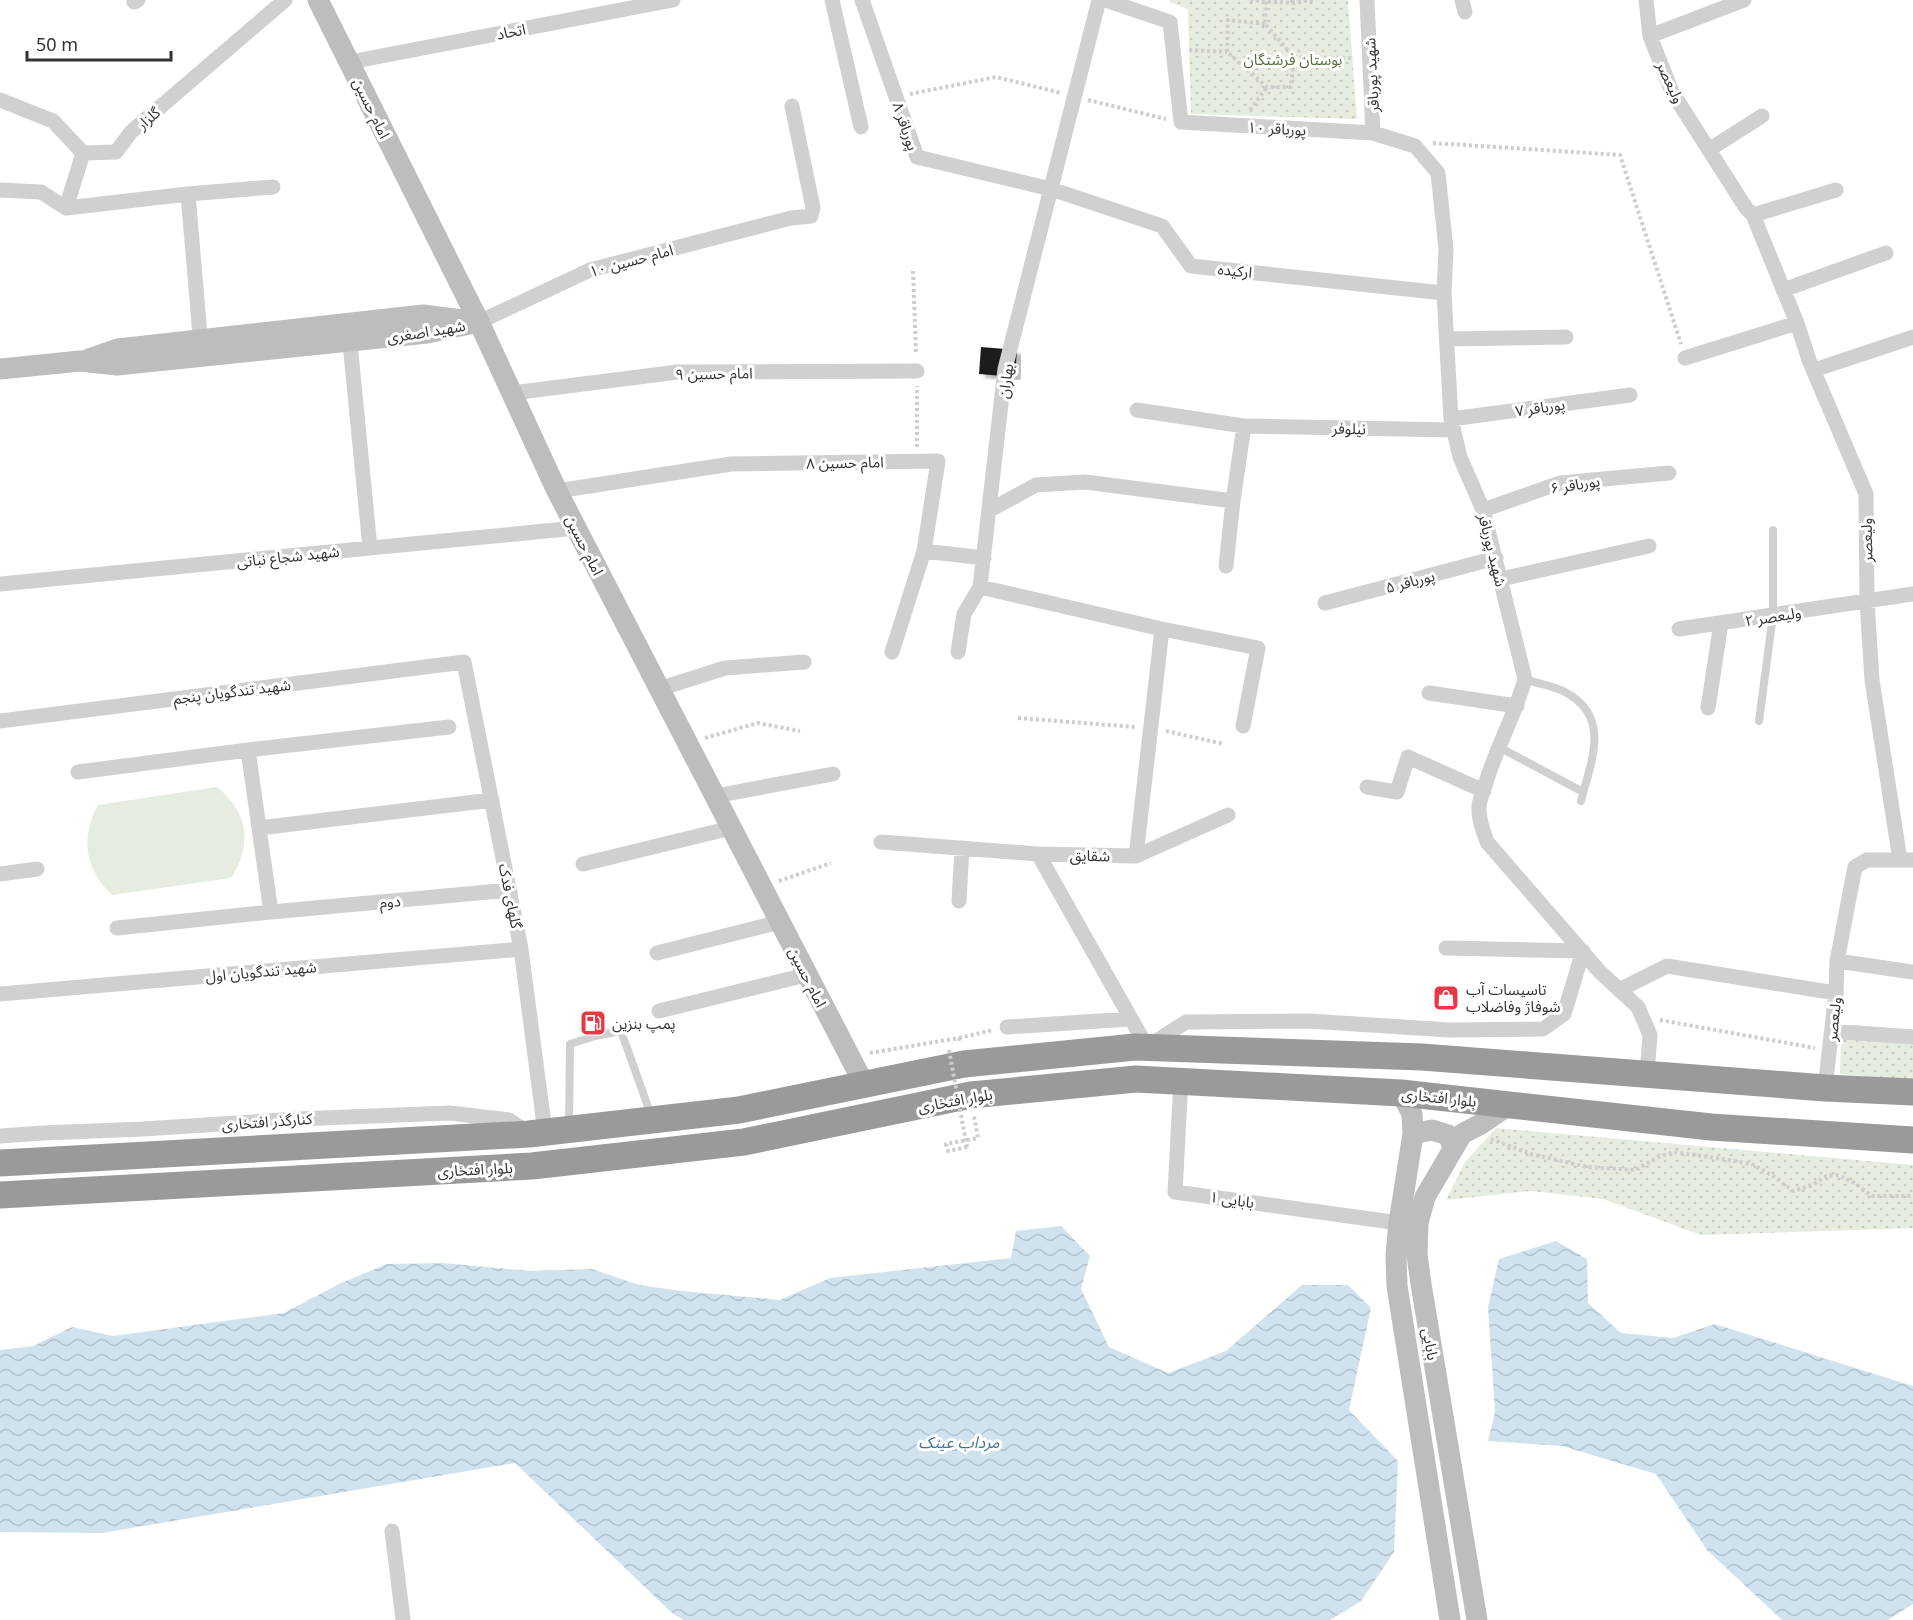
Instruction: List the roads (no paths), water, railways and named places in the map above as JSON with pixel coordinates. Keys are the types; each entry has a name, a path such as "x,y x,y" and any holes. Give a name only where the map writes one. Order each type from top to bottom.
{"highway":[{"path":"0,1163 548,1131 739,1110 964,1064 1147,1047 1422,1056 1825,1088 1913,1092"},
{"name":"بلوار افتخاری","path":"0,1195 532,1166 744,1142 971,1095 1136,1079 1401,1093 1711,1127 1913,1140"}],"street":[{"name":"گلزار","path":"83,153 117,152 131,132 285,0"},
{"name":"امام حسین","path":"318,0 479,322 557,491 864,1084"},
{"name":"اتحاد","path":"350,62 673,0"},
{"path":"832,0 861,127"},
{"name":"پورباقر ۸","path":"862,0 917,157 1051,189"},
{"name":"بهاران","path":"980,587 1005,369 1099,0"},
{"name":"پورباقر ۱۰","path":"1105,0 1170,22 1181,122 1374,133"},
{"name":"شهید پورباقر","path":"1367,0 1374,133 1415,146 1438,173 1446,249 1444,293 1452,424 1460,457 1483,510 1525,680"},
{"name":"ولیعصر","path":"1646,0 1650,36 1672,92 1746,208 1753,215 1797,322 1809,360 1866,494 1867,602 1872,680 1906,860 1867,860 1855,867 1837,961 1836,993 1825,1088"},
{"path":"1650,36 1744,0"},
{"path":"0,100 53,121 83,153 66,208"},
{"name":"امام حسین ۱۰","path":"479,322 590,270 790,218 811,216 813,208 792,106"},
{"path":"1710,149 1762,116"},
{"path":"0,190 41,192 66,208 273,187"},
{"name":"ارکیده","path":"1051,189 1162,226 1191,266 1444,293"},
{"path":"1753,215 1836,190"},
{"path":"188,194 201,349"},
{"path":"1783,290 1886,253"},
{"name":"شهید اصغری","path":"0,369 80,361 118,349 201,349 349,333 423,315 479,322"},
{"path":"1685,358 1797,322"},
{"path":"349,333 370,548"},
{"path":"1447,339 1566,337"},
{"path":"1814,370 1913,337"},
{"name":"امام حسین ۹","path":"512,393 678,372 917,371"},
{"name":"پورباقر ۷","path":"1452,424 1630,395"},
{"name":"نیلوفر","path":"1137,410 1245,426 1452,424"},
{"path":"1226,566 1233,501 1245,426"},
{"name":"امام حسین ۸","path":"557,491 731,464 938,461 924,551 892,652"},
{"name":"پورباقر ۶","path":"1483,510 1560,483 1669,473"},
{"path":"990,510 1036,485 1085,482 1233,501"},
{"name":"شهید شجاع نباتی","path":"0,584 576,528"},
{"path":"1501,579 1649,546"},
{"path":"924,551 984,558"},
{"name":"پورباقر ۵","path":"1325,603 1496,558"},
{"path":"958,652 964,614 980,587 1258,648 1243,726"},
{"name":"ولیعصر ۲","path":"1679,629 1913,594"},
{"path":"1708,708 1721,623"},
{"path":"1136,856 1162,628"},
{"name":"شهید تندگویان پنجم","path":"0,721 464,662"},
{"name":"گلهای فدک","path":"464,662 521,949 548,1131"},
{"path":"659,689 725,668 804,662"},
{"path":"1525,680 1517,706 1498,746 1479,807 1481,826 1488,842 1583,951 1638,1007 1650,1035 1647,1074"},
{"path":"1429,693 1517,706"},
{"path":"78,772 449,727"},
{"path":"248,750 271,912"},
{"path":"1367,787 1397,792 1408,757 1484,791"},
{"path":"715,796 833,774"},
{"path":"260,828 492,800"},
{"path":"1136,856 1228,815"},
{"path":"583,864 731,828"},
{"name":"شقایق","path":"881,842 1038,854 1136,856"},
{"path":"960,902 962,848"},
{"path":"1038,854 1147,1047 1186,1022 1309,1022 1449,1030 1543,1029 1564,1014 1583,951"},
{"path":"0,874 37,869"},
{"name":"دوم","path":"117,928 510,890"},
{"path":"657,953 780,922"},
{"path":"1446,948 1583,951"},
{"name":"شهید تندگویان اول","path":"0,993 521,949"},
{"path":"1837,961 1913,972"},
{"path":"1619,990 1667,966 1836,993"},
{"path":"660,1011 806,975"},
{"path":"1007,1027 1131,1019"},
{"path":"1832,1031 1913,1037"},
{"name":"بابایی ۱","path":"1181,1080 1175,1191 1399,1223"},
{"name":"بابایی","path":"1401,1093 1412,1114 1413,1134 1399,1223 1396,1255 1397,1286 1447,1618"},
{"name":"بابایی","path":"1477,1620 1417,1255 1418,1223 1425,1197 1462,1134 1510,1104"},
{"name":"کنارگذر افتخاری","path":"0,1136 297,1119 450,1113 509,1120 548,1131"},
{"path":"1413,1134 1432,1130 1448,1135 1453,1147"},
{"path":"392,1531 402,1620"}],"lane":[{"path":"1759,721 1773,615 1773,530"},
{"path":"1525,680 1565,692 1589,711 1595,728 1594,753 1581,801"},
{"path":"1498,746 1583,792"},
{"path":"548,1131 570,1044 621,1031 652,1120"}],"water":[{"name":"مرداب عینک","path":"1061,1226 1090,1256 1081,1289 1109,1347 1168,1373 1226,1351 1302,1285 1348,1285 1371,1308 1349,1410 1398,1461 1394,1552 1361,1601 1330,1620 684,1620 672,1613 515,1463 102,1533 0,1532 0,1350 33,1346 72,1327 113,1336 284,1313 341,1283 387,1264 442,1263 530,1271 592,1269 639,1285 780,1300 830,1278 1011,1258 1016,1231"},
{"path":"1556,1241 1587,1259 1588,1303 1621,1333 1673,1338 1715,1324 1913,1386 1913,1604 1888,1620 1782,1620 1707,1550 1656,1474 1562,1446 1488,1441 1495,1412 1488,1307 1499,1259"}],"place":[{"name":"تاسیسات آب شوفاژ وفاضلاب","path":"1446,998"},
{"name":"پمپ بنزین","path":"593,1023"}],"park label":[{"name":"بوستان فرشتگان","path":"1293,59"}]}
